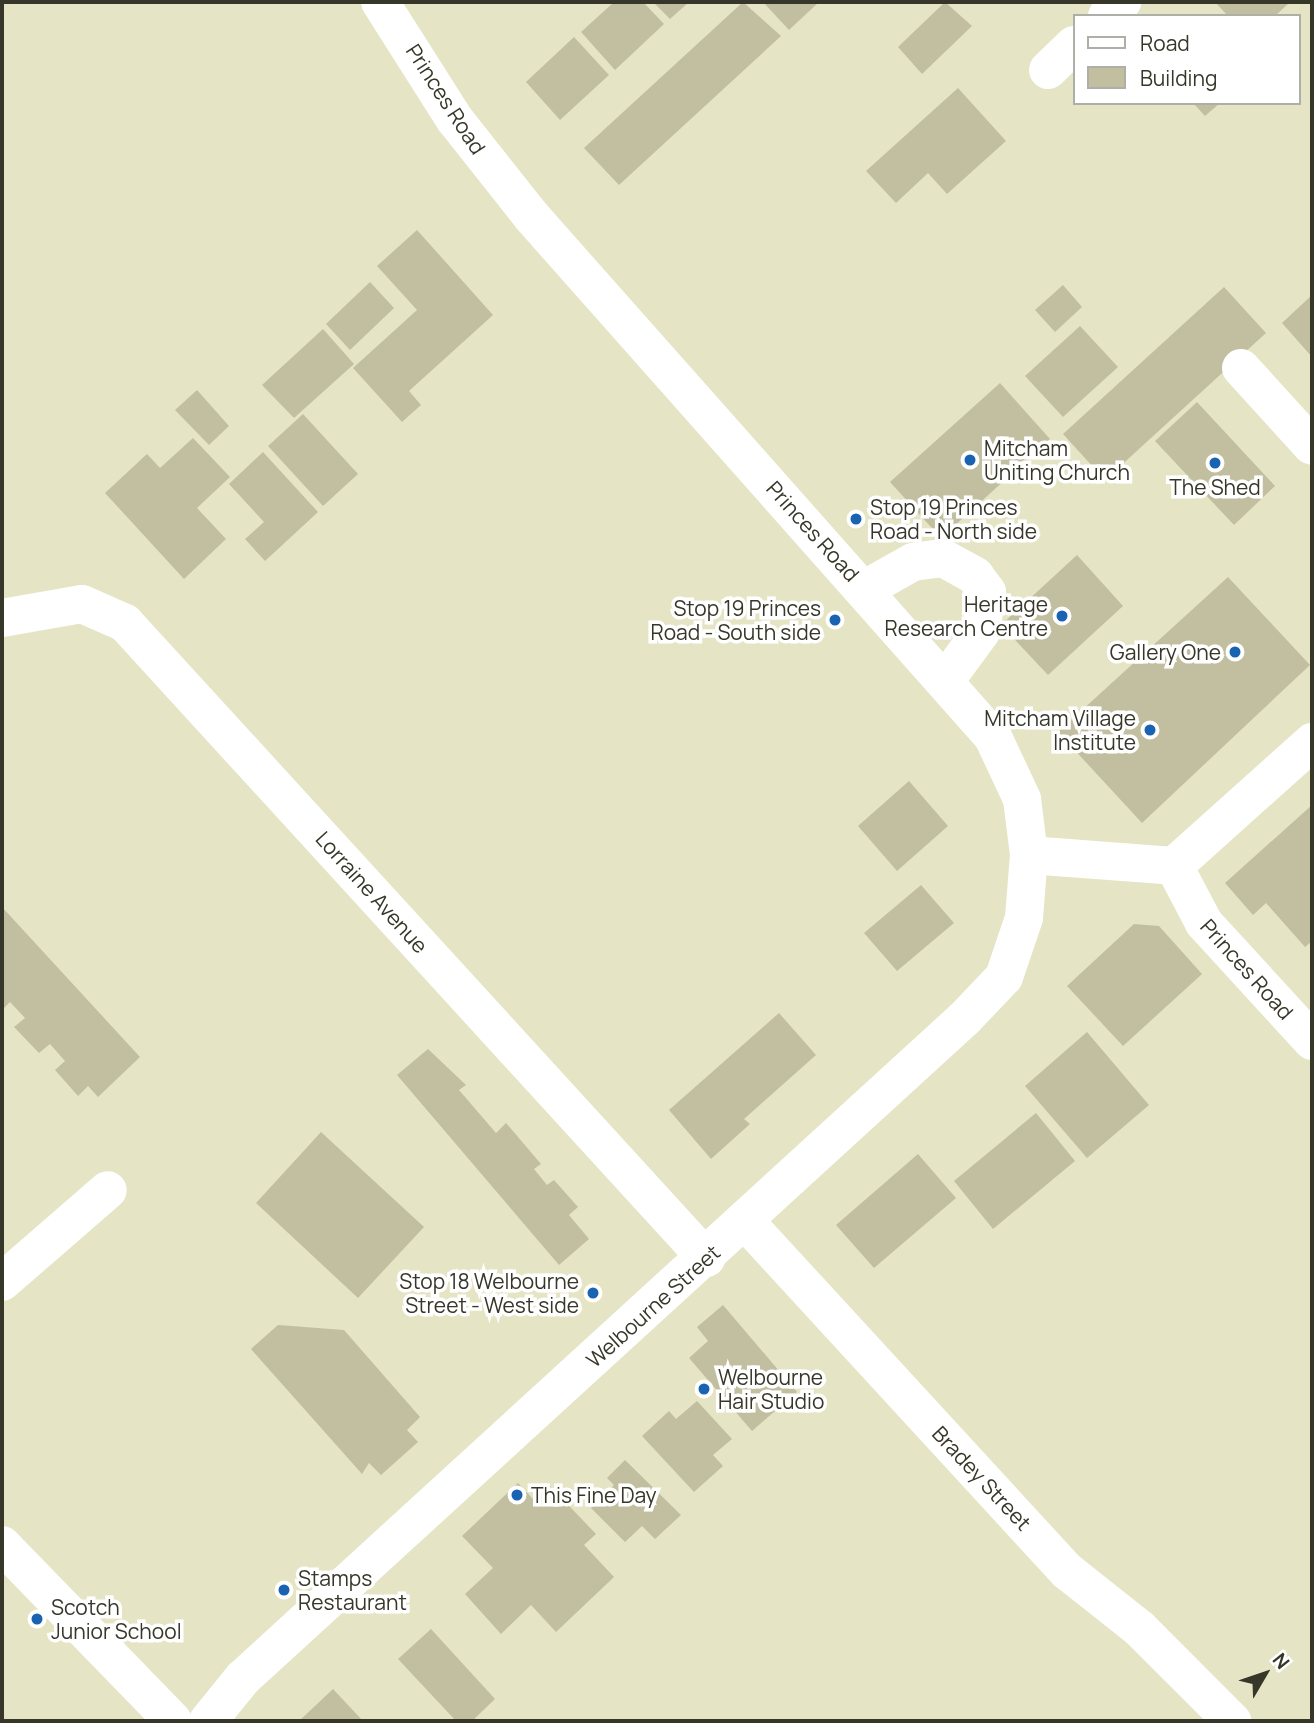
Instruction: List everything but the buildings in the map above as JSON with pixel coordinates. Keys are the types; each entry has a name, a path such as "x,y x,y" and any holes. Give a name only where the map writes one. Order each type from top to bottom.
{"street":[{"name":"Princes Road","path":"380,2 455,120 532,217 865,589 993,737 1022,799 1029,855"},
{"path":"1109,14 1122,2"},
{"path":"1241,368 1312,446"},
{"path":"865,589 913,562 943,558 975,576 987,592 981,632 945,681"},
{"name":"Lorraine Avenue","path":"2,618 82,604 125,624 706,1258"},
{"path":"1029,855 1174,866 1312,742"},
{"name":"Welbourne Street","path":"197,1721 745,1222 1004,976 1024,918 1029,855"},
{"name":"Princes Road","path":"1174,866 1204,923 1312,1041"},
{"path":"2,1282 108,1190"},
{"name":"Bradey Street","path":"745,1222 1067,1571 1139,1628 1232,1721"},
{"path":"2,1545 197,1721"}],"place":[{"name":"Mitcham Uniting Church","path":"970,460"},
{"name":"The Shed","path":"1215,463"},
{"name":"Stop 19 Princes Road - North side","path":"856,519"},
{"name":"Heritage Research Centre","path":"1062,616"},
{"name":"Stop 19 Princes Road - South side","path":"835,620"},
{"name":"Gallery One","path":"1235,652"},
{"name":"Mitcham Village Institute","path":"1150,730"},
{"name":"Stop 18 Welbourne Street - West side","path":"593,1293"},
{"name":"Welbourne Hair Studio","path":"704,1389"},
{"name":"This Fine Day","path":"517,1495"},
{"name":"Stamps Restaurant","path":"284,1590"},
{"name":"Scotch Junior School","path":"37,1619"}]}
